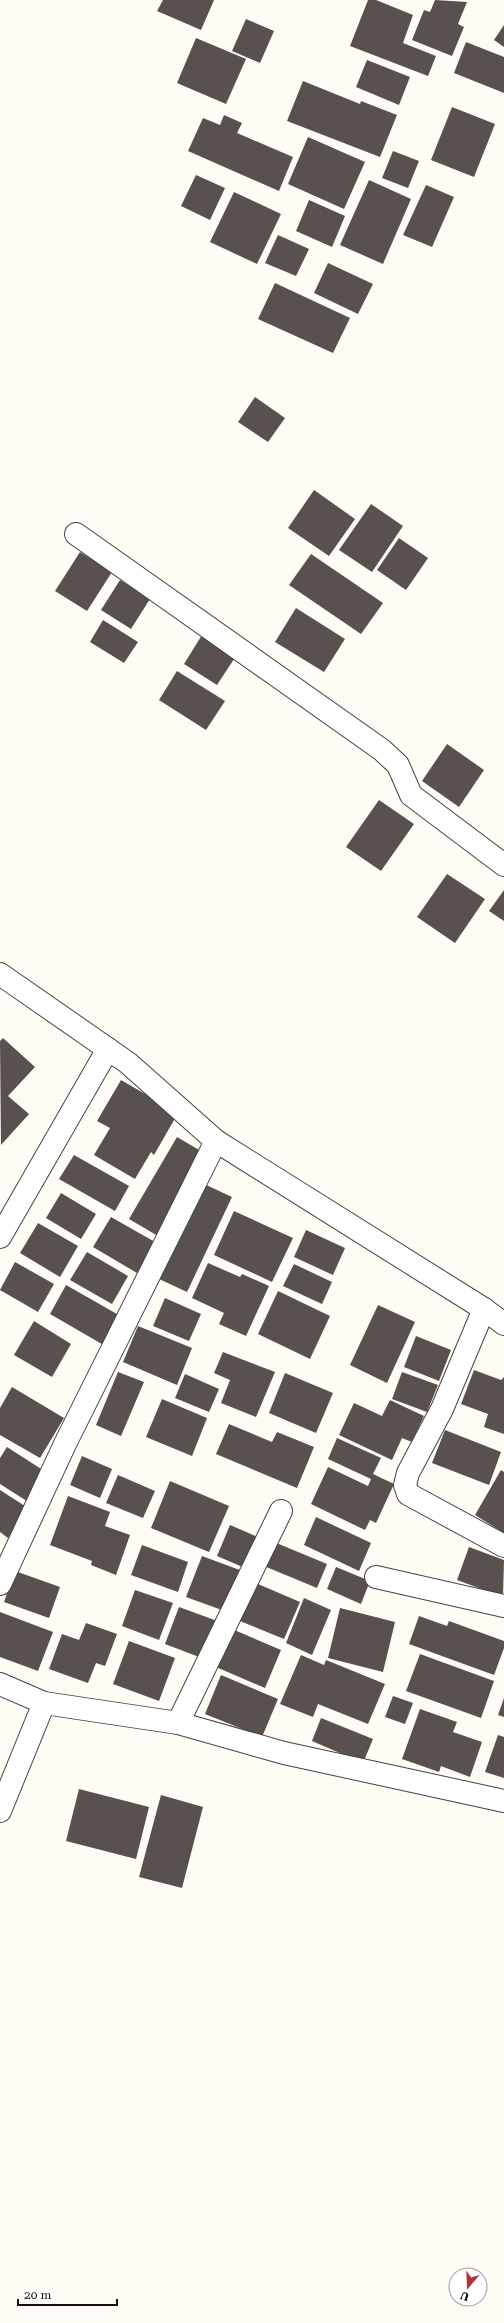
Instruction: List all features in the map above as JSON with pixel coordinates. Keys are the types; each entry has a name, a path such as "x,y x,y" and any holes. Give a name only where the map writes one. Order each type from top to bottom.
{"street":[{"path":"76,534 382,750 398,765 411,796 504,866"},
{"path":"0,974 128,1063 216,1141 484,1309 504,1324"},
{"path":"0,1237 108,1049"},
{"path":"0,1584 65,1444 216,1141"},
{"path":"484,1309 442,1409 408,1473 404,1485 408,1494 504,1546"},
{"path":"178,1723 281,1511"},
{"path":"376,1576 504,1606"},
{"path":"0,1684 44,1703 178,1723 284,1753 504,1801"},
{"path":"0,1811 44,1703"}],"building":[{"path":"163,0 214,0 201,30 157,11"},
{"path":"368,0 376,0 413,15 403,43 436,56 428,76 350,46"},
{"path":"435,0 467,2 458,24 464,27 452,56 412,40 424,10 430,12"},
{"path":"246,19 274,31 260,63 232,51"},
{"path":"504,25 504,47 494,40"},
{"path":"196,38 246,59 226,104 177,83"},
{"path":"466,42 504,57 504,93 454,73"},
{"path":"367,60 410,77 399,105 356,87"},
{"path":"303,81 360,104 361,101 397,115 380,157 287,121"},
{"path":"452,107 495,124 474,177 431,160"},
{"path":"224,115 242,123 237,133 293,157 279,191 188,151 203,118 220,125"},
{"path":"308,137 365,162 344,209 288,184"},
{"path":"393,151 419,161 408,188 382,178"},
{"path":"196,175 225,188 210,220 181,206"},
{"path":"369,180 411,199 383,264 340,245"},
{"path":"426,185 454,197 432,247 403,235"},
{"path":"234,192 281,214 257,264 210,242"},
{"path":"309,200 345,216 332,247 296,231"},
{"path":"278,235 309,249 296,276 265,263"},
{"path":"328,263 373,284 358,314 314,293"},
{"path":"275,283 350,318 333,353 258,319"},
{"path":"255,397 285,418 268,442 238,422"},
{"path":"314,490 355,519 329,556 288,528"},
{"path":"371,504 403,526 372,572 339,550"},
{"path":"399,538 428,558 406,590 377,570"},
{"path":"80,552 112,572 87,611 55,591"},
{"path":"311,554 383,603 361,634 289,585"},
{"path":"120,580 150,599 131,629 101,610"},
{"path":"296,608 345,639 324,672 275,642"},
{"path":"103,620 138,642 124,663 90,642"},
{"path":"202,635 236,656 217,685 184,664"},
{"path":"177,671 225,701 206,730 159,700"},
{"path":"447,744 484,770 459,807 422,781"},
{"path":"379,800 414,824 381,871 346,847"},
{"path":"447,874 485,899 455,943 417,917"},
{"path":"504,890 504,921 489,911"},
{"path":"3,1038 35,1067 8,1096 29,1114 1,1145 0,1041"},
{"path":"121,1080 178,1113 154,1155 151,1152 135,1179 94,1155 110,1128 97,1121"},
{"path":"177,1137 206,1154 158,1236 129,1219"},
{"path":"74,1155 129,1186 115,1211 59,1179"},
{"path":"202,1183 232,1197 187,1292 157,1278"},
{"path":"61,1193 96,1214 81,1239 46,1218"},
{"path":"234,1211 293,1238 272,1282 214,1255"},
{"path":"111,1217 155,1242 137,1273 93,1247"},
{"path":"38,1223 78,1246 60,1277 20,1253"},
{"path":"306,1230 345,1248 333,1275 294,1257"},
{"path":"87,1252 128,1276 112,1304 70,1280"},
{"path":"15,1262 54,1284 38,1312 0,1290"},
{"path":"208,1263 240,1277 242,1274 269,1286 246,1336 219,1324 224,1313 192,1298"},
{"path":"294,1264 332,1282 322,1304 283,1286"},
{"path":"66,1285 124,1318 107,1347 50,1314"},
{"path":"278,1291 330,1316 310,1359 258,1334"},
{"path":"165,1298 201,1314 189,1341 153,1326"},
{"path":"378,1305 415,1322 387,1383 350,1365"},
{"path":"34,1321 71,1344 52,1377 14,1355"},
{"path":"138,1326 192,1348 177,1385 123,1362"},
{"path":"416,1336 451,1350 439,1381 404,1367"},
{"path":"223,1352 275,1372 256,1417 221,1403 230,1380 214,1373"},
{"path":"474,1370 501,1380 504,1377 504,1434 484,1427 488,1414 461,1404"},
{"path":"118,1372 144,1382 121,1436 96,1425"},
{"path":"402,1372 438,1385 427,1412 392,1399"},
{"path":"285,1373 333,1393 316,1433 269,1413"},
{"path":"185,1374 219,1389 209,1412 175,1398"},
{"path":"12,1387 64,1418 40,1458 0,1435 0,1408"},
{"path":"162,1399 207,1418 192,1456 146,1437"},
{"path":"390,1400 424,1416 412,1442 402,1438 392,1460 339,1435 354,1403 382,1416"},
{"path":"229,1424 272,1442 277,1432 314,1447 297,1488 216,1454"},
{"path":"445,1430 501,1452 489,1485 432,1463"},
{"path":"337,1438 381,1458 373,1474 394,1484 376,1523 370,1520 365,1530 311,1504 328,1467 368,1486 371,1479 328,1459"},
{"path":"7,1447 49,1474 30,1503 0,1484 0,1458"},
{"path":"82,1456 112,1469 100,1498 70,1485"},
{"path":"501,1470 504,1472 504,1533 475,1515"},
{"path":"118,1475 155,1491 143,1518 106,1503"},
{"path":"170,1481 229,1506 209,1552 151,1528"},
{"path":"0,1490 28,1508 8,1538 0,1532"},
{"path":"68,1496 110,1512 105,1526 130,1535 116,1575 91,1565 92,1561 50,1545"},
{"path":"316,1517 371,1543 359,1571 304,1545"},
{"path":"230,1525 258,1537 245,1568 217,1556"},
{"path":"274,1542 327,1564 317,1588 264,1566"},
{"path":"142,1545 188,1562 178,1592 131,1575"},
{"path":"469,1547 504,1560 503,1597 457,1580"},
{"path":"202,1556 245,1572 230,1613 186,1597"},
{"path":"336,1567 370,1581 361,1604 327,1589"},
{"path":"15,1571 60,1587 49,1618 4,1602"},
{"path":"251,1581 300,1602 284,1639 235,1619"},
{"path":"135,1590 173,1603 159,1640 122,1626"},
{"path":"304,1598 331,1610 312,1655 286,1643"},
{"path":"179,1607 220,1622 207,1660 165,1644"},
{"path":"340,1608 395,1622 383,1672 328,1658"},
{"path":"0,1612 53,1632 38,1671 0,1657"},
{"path":"419,1616 447,1626 449,1621 504,1641 504,1648 494,1675 409,1644"},
{"path":"86,1623 117,1634 105,1666 96,1663 88,1683 49,1669 62,1634 79,1640"},
{"path":"232,1629 281,1650 265,1688 216,1667"},
{"path":"129,1641 175,1658 159,1701 113,1684"},
{"path":"420,1654 494,1681 481,1718 406,1691"},
{"path":"301,1655 324,1665 326,1660 385,1684 368,1724 318,1704 313,1717 280,1704"},
{"path":"221,1675 278,1699 262,1737 205,1714"},
{"path":"393,1696 413,1703 405,1724 385,1717"},
{"path":"504,1698 504,1717 498,1715"},
{"path":"420,1709 457,1722 453,1732 482,1742 470,1777 441,1766 439,1772 402,1759"},
{"path":"321,1718 373,1739 363,1763 312,1741"},
{"path":"498,1735 504,1737 504,1778 485,1772"},
{"path":"79,1789 149,1807 136,1859 66,1841"},
{"path":"161,1795 203,1807 182,1888 139,1877"}]}
